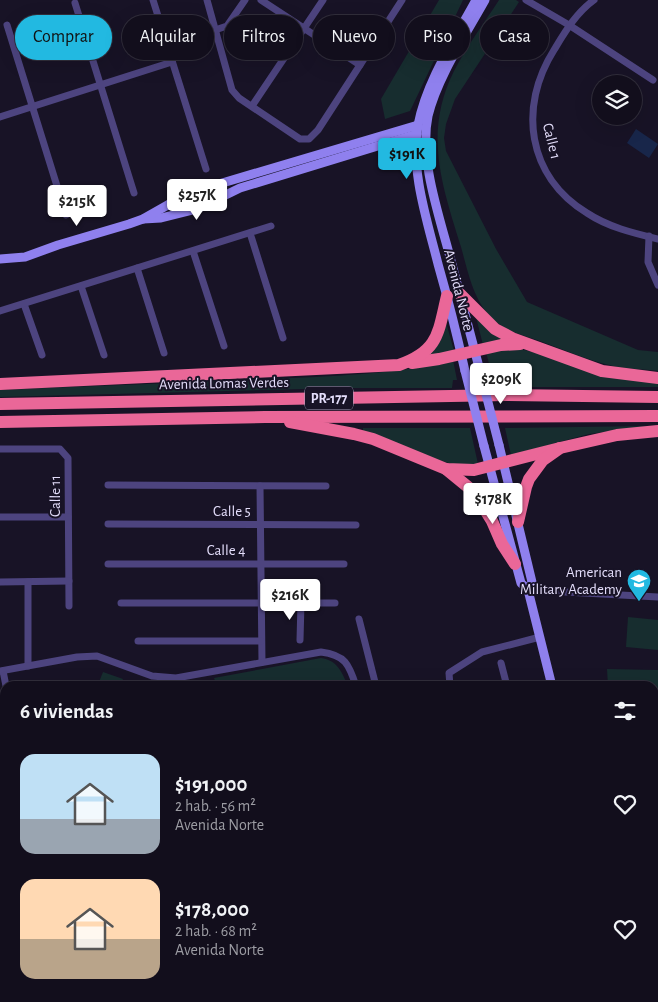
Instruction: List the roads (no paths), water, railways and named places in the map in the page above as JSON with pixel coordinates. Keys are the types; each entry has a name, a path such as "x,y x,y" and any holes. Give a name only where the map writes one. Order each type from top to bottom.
{"highway":[{"path":"460,294 495,329 525,344 602,371 658,378"},
{"path":"399,365 416,359 430,346 440,328 447,296"},
{"path":"0,384 399,365 439,359 500,345 525,344"},
{"name":"Avenida Lomas Verdes","path":"0,404 508,395 658,397"},
{"name":"PR-177","path":"0,422 265,417 658,416"},
{"path":"265,417 354,434 446,469 468,487 484,508 502,544 515,564"},
{"path":"446,469 474,470 617,435 658,432"},
{"path":"518,522 529,479 543,460 560,448"}],"street":[{"path":"153,0 206,169"},
{"path":"215,30 226,26 245,0"},
{"path":"261,0 360,65"},
{"path":"252,106 322,0"},
{"path":"206,1 232,90 239,98 300,139 310,139 318,130 402,0"},
{"name":"Avenida Norte","path":"476,0 428,95 416,153 420,187 489,466 521,584 528,590 551,681"},
{"name":"Avenida Norte","path":"485,0 444,75 422,128 433,191 499,445 532,582 528,590"},
{"path":"526,0 569,25 653,80"},
{"name":"Calle 1","path":"594,0 569,25 545,65 534,97 533,128 542,163 556,187 586,213 617,227 658,238"},
{"path":"75,3 134,193"},
{"path":"6,25 66,215"},
{"path":"0,116 172,62"},
{"path":"168,205 202,189 422,128"},
{"path":"143,219 161,218 199,208 240,188 422,128"},
{"path":"0,264 143,219 205,183 228,179 238,180"},
{"path":"191,195 189,199 191,205 199,208"},
{"path":"0,311 271,226"},
{"path":"250,233 283,338"},
{"path":"649,236 648,262 658,285"},
{"path":"193,251 224,346"},
{"path":"0,259 17,259"},
{"path":"137,268 164,353"},
{"path":"81,286 104,356"},
{"path":"24,304 42,355"},
{"name":"Calle 11","path":"0,449 60,449 68,458 69,606"},
{"path":"108,486 326,486"},
{"path":"260,486 262,662"},
{"path":"0,517 68,516"},
{"name":"Calle 5","path":"108,524 356,525"},
{"name":"Calle 4","path":"108,564 344,564"},
{"path":"0,582 69,581"},
{"path":"28,582 28,666"},
{"path":"528,590 658,596"},
{"path":"121,603 335,603"},
{"path":"300,640 301,603"},
{"path":"359,618 375,681"},
{"path":"450,681 449,673 482,652 540,637"},
{"path":"138,642 261,641"},
{"path":"2,671 77,657 97,656 152,676 176,678 321,652 336,655 344,660 354,681"},
{"path":"501,662 506,681"}],"water":[{"path":"636,129 658,144 649,158 627,143"}],"place":[{"name":"American Military Academy","path":"639,602"}]}
